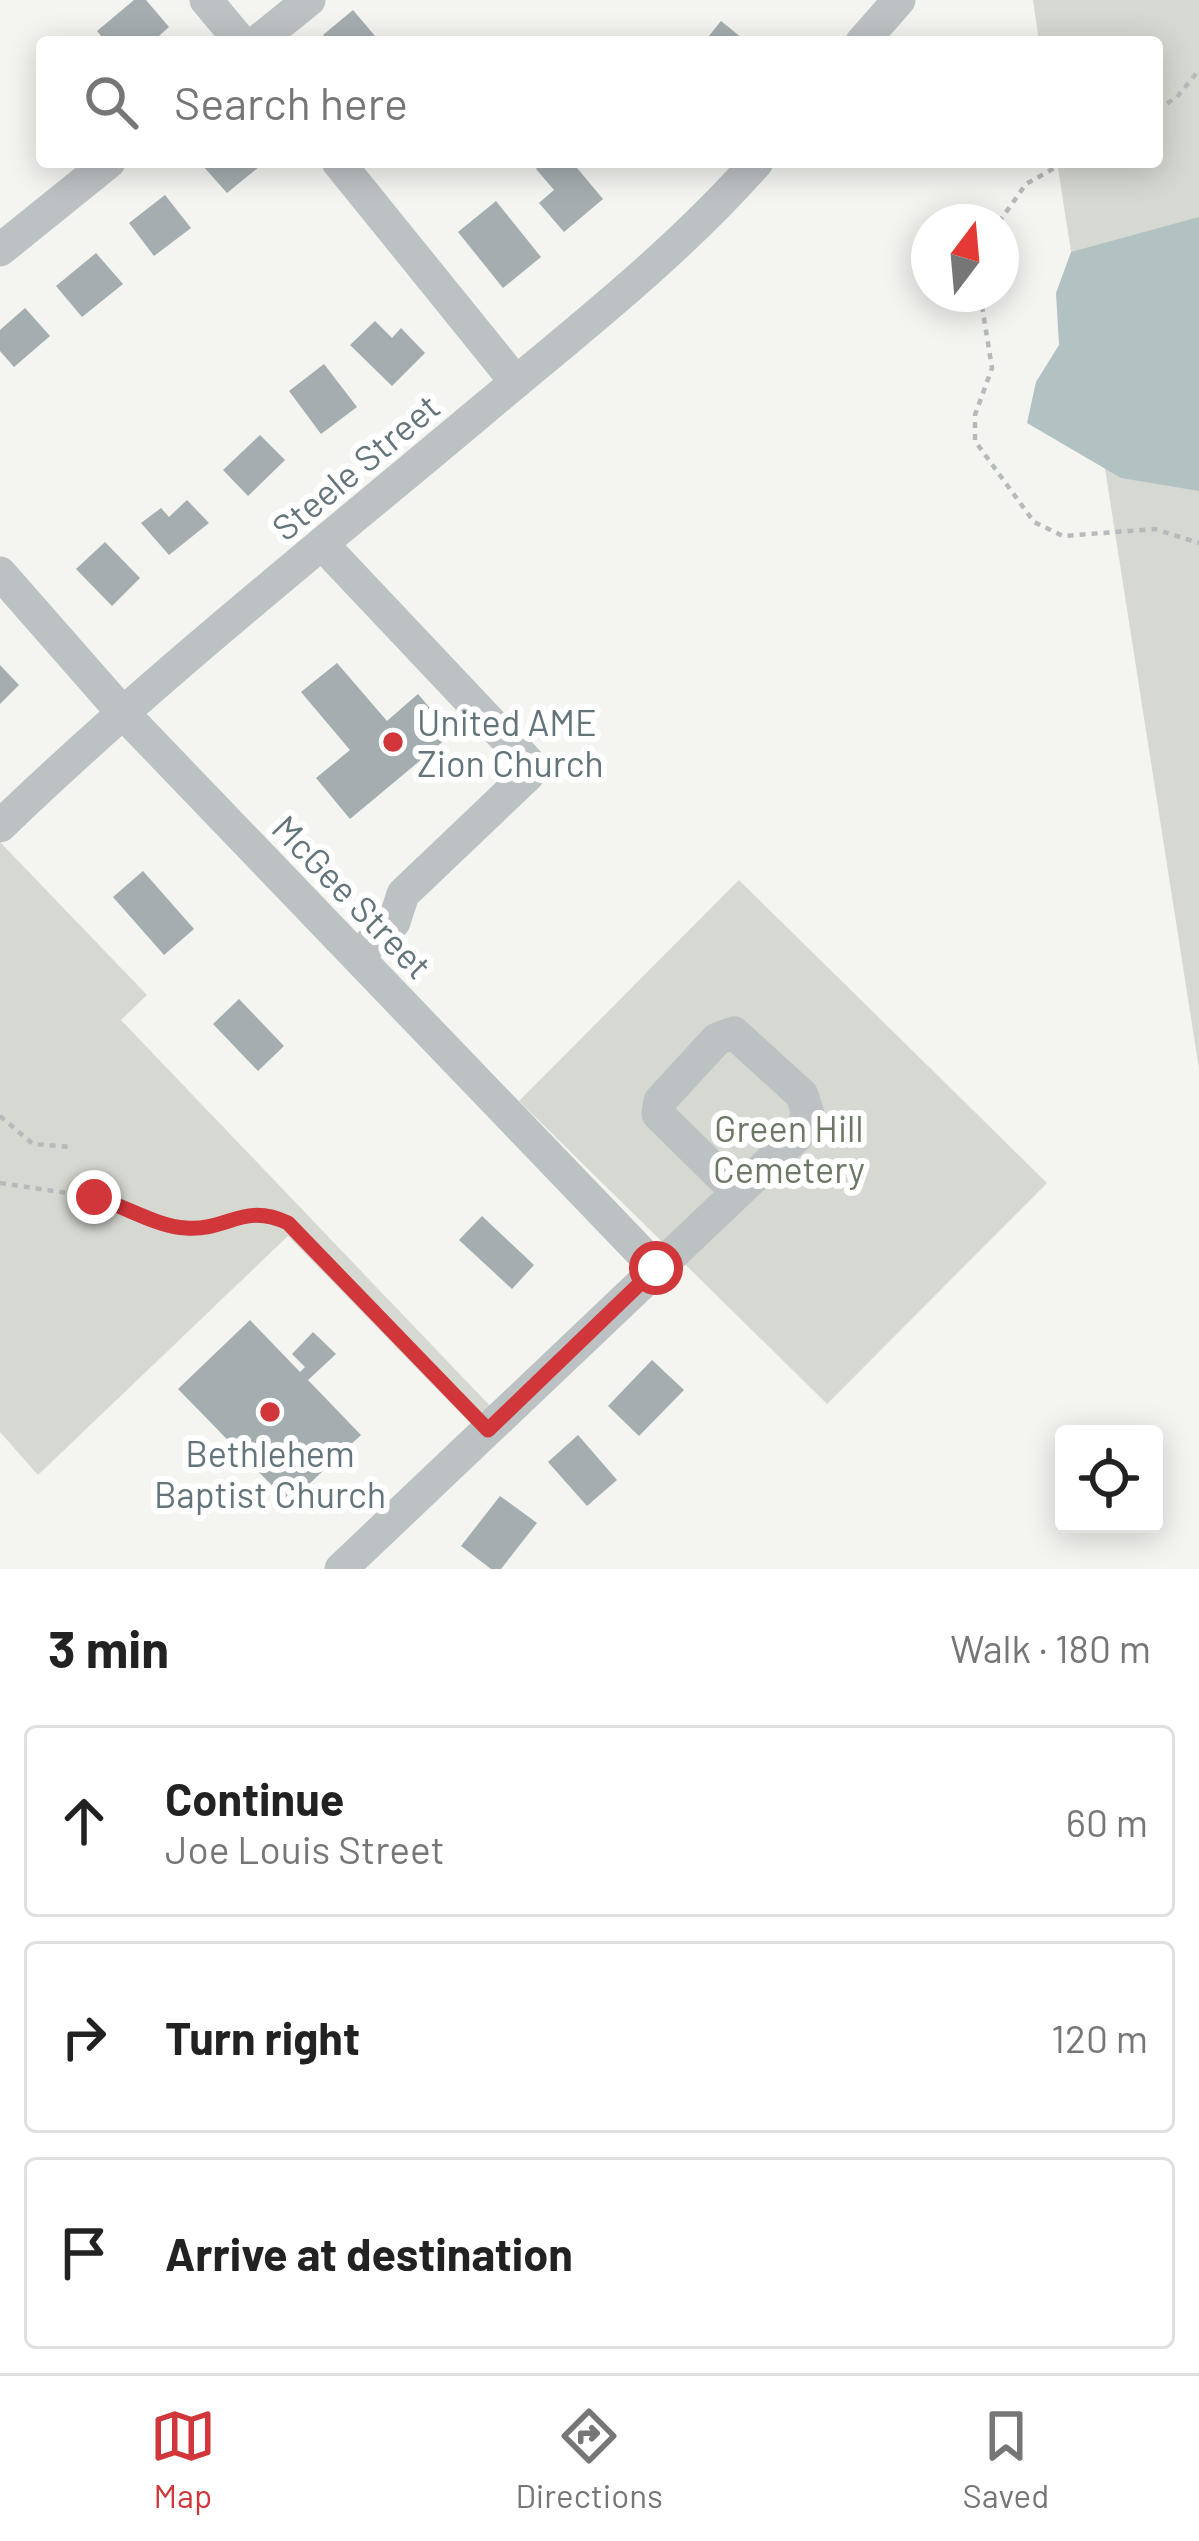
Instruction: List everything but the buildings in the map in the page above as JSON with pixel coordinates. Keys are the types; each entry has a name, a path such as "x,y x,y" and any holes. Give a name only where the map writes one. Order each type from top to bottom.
{"street":[{"path":"206,0 236,36"},
{"path":"264,36 309,0"},
{"path":"867,36 899,0"},
{"path":"0,250 102,168"},
{"path":"343,168 516,382"},
{"name":"Steele Street","path":"0,826 122,712 516,382 722,201 752,168"},
{"path":"322,544 527,762 528,775 403,894 394,922 357,956"},
{"name":"McGee Street","path":"0,573 122,712 656,1268"},
{"path":"341,1569 799,1136 808,1114 802,1095 734,1033 717,1039 660,1101 658,1114 737,1192"}],"path":[{"path":"1163,106 1177,98 1199,70"},
{"path":"1012,204 1026,184 1054,168"},
{"path":"983,312 992,368 975,415 975,441 1034,522 1063,536 1155,529 1199,543"},
{"path":"0,1115 33,1144 71,1147"},
{"path":"0,1183 108,1201 181,1228 206,1227 248,1213 288,1223 488,1430"}],"green space":[{"path":"1033,0 1199,0 1199,1069 1058,168 1163,168 1163,36 1038,36"},
{"path":"0,842 147,995 121,1020 493,1409 474,1427 288,1236 38,1475 0,1432"},
{"name":"Green Hill Cemetery","path":"739,880 1047,1183 827,1404 519,1101"}],"shaded area":[{"path":"1199,217 1199,491 1121,478 1027,423 1036,382 1059,345 1056,293 1071,252"}],"place":[{"name":"United AME Zion Church","path":"393,742"},
{"name":"Bethlehem Baptist Church","path":"270,1412"}],"route":[{"path":"94,1197 181,1228 206,1227 248,1213 267,1214 288,1223 488,1430 656,1268"}]}
